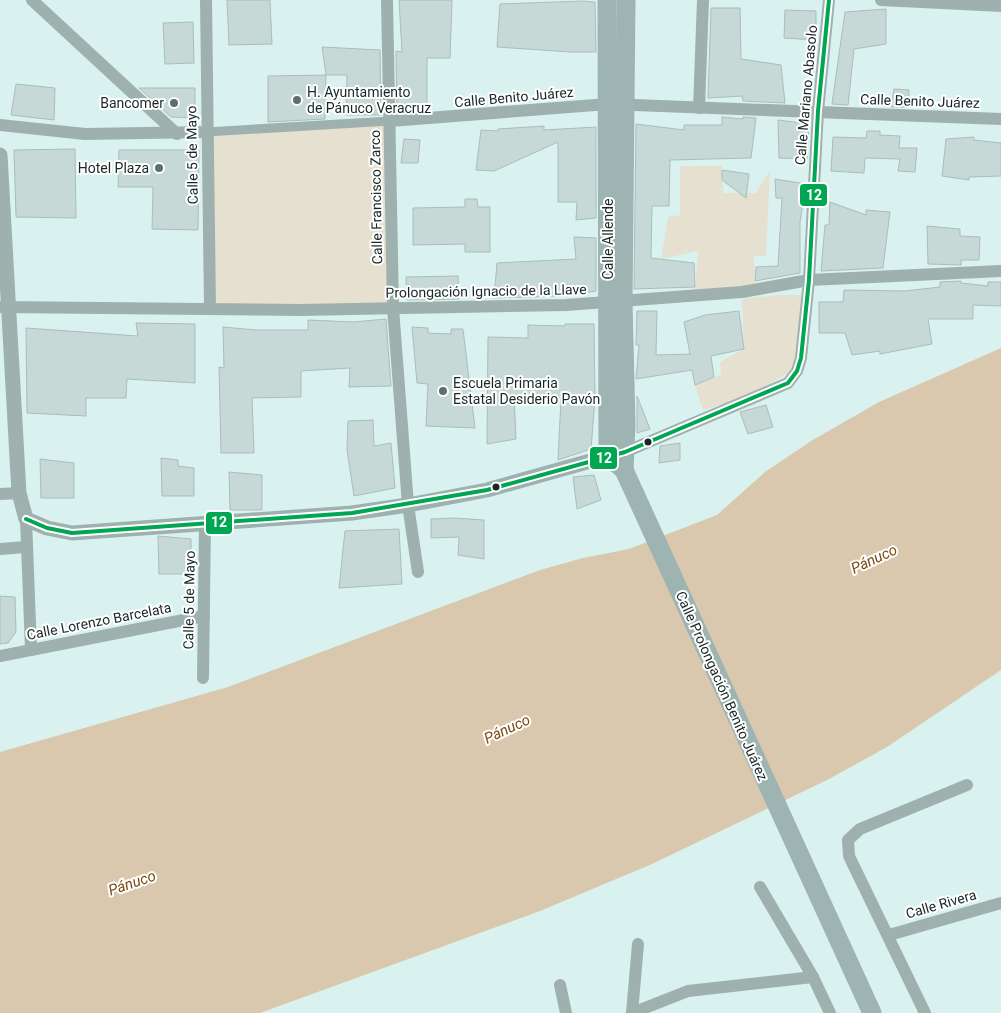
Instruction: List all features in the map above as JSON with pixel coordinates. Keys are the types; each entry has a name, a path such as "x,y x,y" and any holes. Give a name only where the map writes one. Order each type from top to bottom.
{"main road":[{"name":"Calle Allende","path":"607,0 617,104"},
{"name":"Calle Allende","path":"617,454 615,302 617,104 626,0"},
{"name":"Calle Prolongación Benito Juárez","path":"617,454 872,1013"}],"street":[{"path":"32,0 177,134"},
{"name":"Calle 5 de Mayo","path":"206,0 206,132 210,309"},
{"name":"Calle Francisco Zarco","path":"387,0 393,308 408,505 418,572"},
{"path":"699,108 702,0"},
{"name":"Calle Mariano Abasolo","path":"617,454 788,383 797,371 801,358 809,280 818,111 829,0"},
{"path":"881,0 1001,6"},
{"name":"Calle Benito Juárez","path":"0,126 85,134 177,134 390,122 617,104 1001,119"},
{"path":"0,155 4,307 19,493 26,519 31,650"},
{"name":"Prolongación Ignacio de la Llave","path":"4,307 210,309 566,305 742,292 809,280 1001,271"},
{"path":"26,519 47,528 72,533 352,513 408,505 487,490 617,454"},
{"path":"0,494 19,493"},
{"name":"Calle 5 de Mayo","path":"203,678 205,522"},
{"path":"0,549 26,547"},
{"name":"Calle Lorenzo Barcelata","path":"0,656 204,616"},
{"path":"925,1013 889,935 849,856 848,840 860,829 967,786"},
{"path":"760,887 813,977 830,1013"},
{"name":"Calle Rivera","path":"889,935 1001,903"},
{"path":"638,944 632,1013 688,991 813,977"},
{"path":"560,985 566,1013"}],"shaded area":[{"path":"390,121 393,308 210,309 206,132"},
{"path":"680,166 722,166 723,193 756,193 770,170 766,256 754,256 755,285 695,290 698,251 661,259 668,217 680,215"},
{"path":"776,295 803,295 799,343 793,370 748,396 703,410 695,385 721,375 720,362 744,349 742,299"}],"water":[{"name":"Pánuco","path":"1001,348 1001,670 887,747 829,779 652,864 540,911 260,1013 0,1013 0,752 228,687 540,570 583,558 629,549 717,515 765,472 811,441 879,402"}],"building":[{"path":"227,0 270,0 272,44 229,45"},
{"path":"399,0 452,0 450,58 427,58 427,110 397,112 396,51 402,52"},
{"path":"595,2 596,52 497,47 500,4"},
{"path":"711,8 740,8 741,59 781,65 785,103 743,101 742,96 708,98"},
{"path":"886,9 886,44 854,49 848,105 832,104 845,12"},
{"path":"785,10 816,11 816,40 784,38"},
{"path":"193,22 194,63 165,64 163,23"},
{"path":"322,47 380,50 381,115 346,115 347,75 326,75"},
{"name":"H. Ayuntamiento de Pánuco Veracruz","path":"326,75 325,119 268,122 268,76"},
{"path":"16,84 55,88 54,120 11,115"},
{"name":"Bancomer","path":"139,88 195,88 195,118 171,117"},
{"path":"894,89 909,90 908,107 891,107"},
{"path":"722,117 756,118 751,158 670,160 669,206 652,206 651,258 694,263 695,287 634,289 636,124 684,130 684,125 722,125"},
{"path":"778,120 809,124 807,159 779,158"},
{"path":"544,126 544,130 596,127 596,218 576,220 577,202 558,202 558,142 494,171 476,170 481,130 498,131 498,129"},
{"path":"867,131 880,131 880,135 900,136 899,148 917,148 915,172 898,171 900,159 865,158 864,173 831,171 833,137 866,138"},
{"path":"974,137 974,140 1001,143 1001,176 969,177 969,180 942,176 946,139"},
{"path":"404,139 420,140 418,163 401,163"},
{"path":"75,149 76,218 16,217 14,150"},
{"name":"Hotel Plaza","path":"119,150 199,150 198,230 152,229 153,187 118,187"},
{"path":"722,170 749,174 746,198 722,180"},
{"path":"775,179 806,184 800,222 800,273 755,281 756,267 778,266 782,198 776,198"},
{"path":"465,199 477,199 478,207 490,207 490,252 465,252 465,244 413,245 413,208 465,207"},
{"path":"830,202 866,215 866,210 890,212 883,268 821,271 825,225 829,225"},
{"path":"927,226 960,229 960,236 980,237 979,260 961,260 961,265 928,264"},
{"path":"574,237 596,238 596,291 564,296 494,298 497,263 576,259"},
{"path":"458,276 459,299 407,300 406,277"},
{"path":"961,281 961,283 988,286 988,282 1001,282 1001,306 973,305 973,319 928,319 932,344 880,354 880,351 852,355 845,333 819,333 819,302 843,302 844,290 905,291 940,287 940,282"},
{"path":"637,311 657,311 656,355 690,354 684,322 705,315 739,311 744,349 711,356 714,377 695,385 692,370 636,379 639,345 636,345"},
{"path":"386,319 391,386 349,387 350,368 301,371 301,397 252,398 254,453 221,453 219,367 224,368 223,327 256,330 308,330 308,320 353,322"},
{"path":"136,323 195,324 195,383 127,379 126,398 86,398 86,416 27,413 26,328 138,336"},
{"path":"565,324 594,324 595,399 591,449 558,460 561,399 514,395 516,439 487,444 488,337 528,338 528,325 565,326"},
{"path":"412,327 428,328 428,333 451,334 451,329 463,329 475,428 426,426 428,384 417,383"},
{"path":"637,396 650,429 637,433"},
{"path":"766,405 773,427 748,434 740,412"},
{"path":"373,420 374,446 391,443 395,488 354,496 347,450 348,421"},
{"path":"680,443 680,460 659,463 660,446"},
{"path":"161,458 178,460 178,466 194,468 194,496 162,496"},
{"path":"40,459 74,463 74,498 41,498"},
{"path":"229,472 262,475 262,510 230,510"},
{"path":"594,475 601,500 577,509 573,477"},
{"path":"431,519 484,520 484,559 458,555 459,537 431,538"},
{"path":"399,529 402,584 339,588 345,531"},
{"path":"158,536 191,539 191,574 159,574"},
{"path":"0,596 15,597 16,632 8,643 0,644"}],"transit line":[{"name":"12","path":"26,519 47,528 72,533 352,513 487,490 625,452 788,383 797,371 801,358 809,280 818,111 829,0"}],"place":[{"name":"H. Ayuntamiento de Pánuco Veracruz","path":"297,100"},
{"name":"Bancomer","path":"174,103"},
{"name":"Hotel Plaza","path":"159,168"},
{"name":"Escuela Primaria Estatal Desiderio Pavón","path":"443,391"}]}
